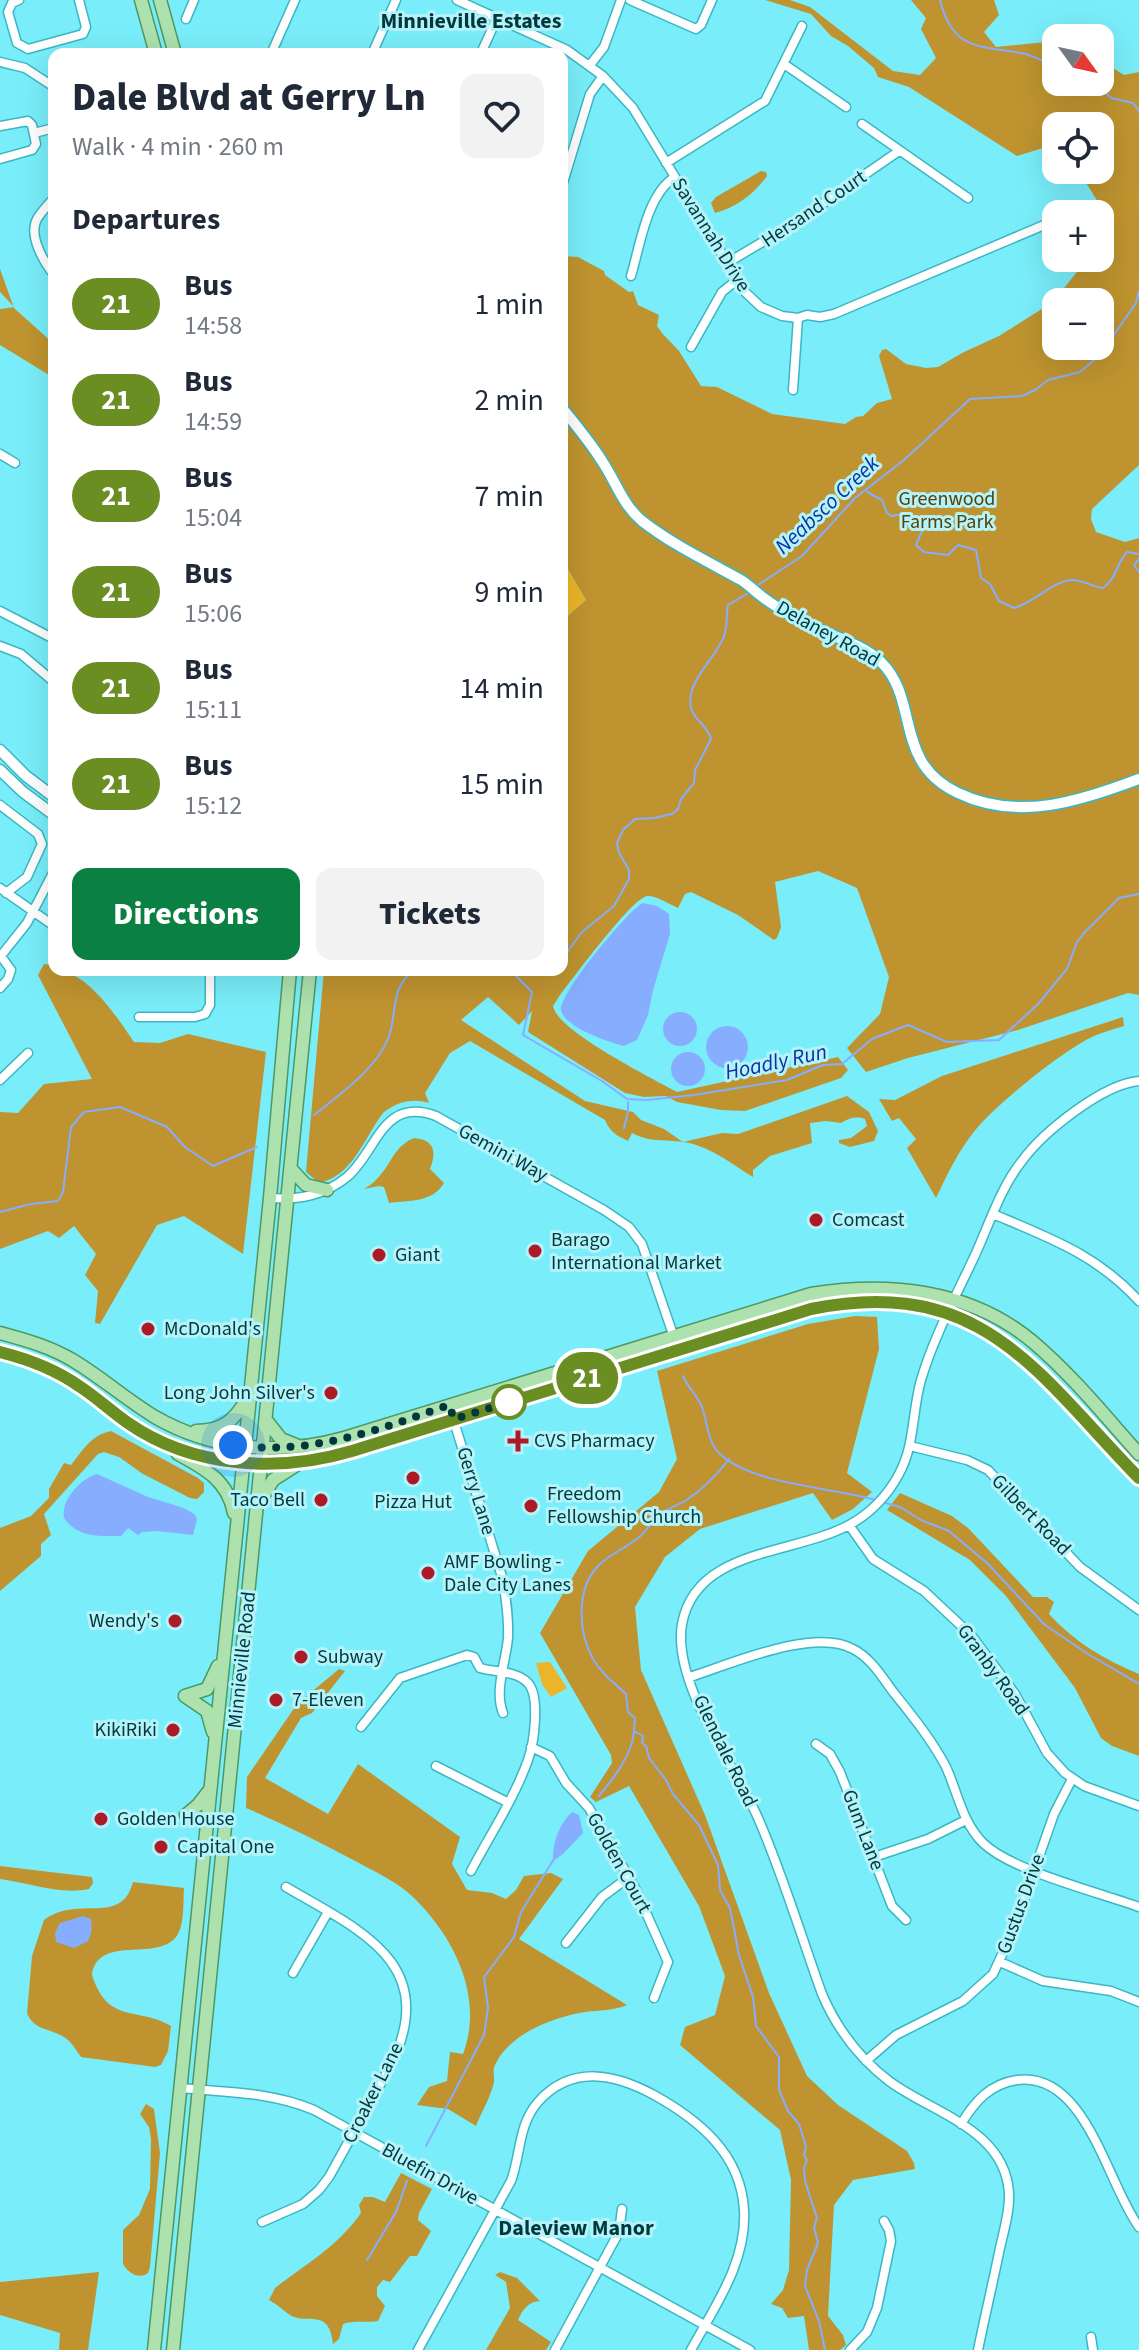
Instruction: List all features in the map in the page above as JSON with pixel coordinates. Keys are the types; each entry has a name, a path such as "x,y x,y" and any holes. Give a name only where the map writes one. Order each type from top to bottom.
{"main road":[{"path":"141,0 154,48"},
{"path":"160,0 173,48"},
{"name":"Minnieville Road","path":"154,2350 270,1198 289,976"},
{"name":"Minnieville Road","path":"173,2350 309,976"},
{"path":"292,1170 306,1185 327,1190"},
{"path":"0,1333 60,1353 151,1415 185,1432 245,1446 307,1447 811,1294 857,1288 904,1289 954,1300 990,1314 1030,1340 1139,1454"},
{"path":"163,1442 205,1457 243,1463 302,1462 338,1455 811,1309 836,1304 885,1302 909,1304 948,1314 998,1338 1036,1367 1139,1478"},
{"path":"0,1352 46,1367 64,1377 224,1486 231,1498 236,1527"},
{"path":"185,1432 225,1426 249,1396"},
{"path":"266,1420 284,1441 307,1447"},
{"path":"258,1507 273,1480 302,1462"},
{"path":"215,1743 207,1711 185,1696 209,1687 224,1652"},
{"path":"186,1815 210,1788"}],"street":[{"path":"19,0 12,3 8,10 16,41 23,49"},
{"path":"23,49 83,34 86,27 79,0"},
{"path":"186,19 194,0"},
{"path":"274,48 295,0"},
{"path":"375,48 396,0"},
{"name":"Savannah Drive","path":"457,0 563,48"},
{"path":"590,65 604,47 621,0"},
{"path":"630,0 696,29 701,25 712,0"},
{"path":"482,48 497,18"},
{"path":"666,163 759,107 770,94 802,26"},
{"path":"18,65 23,49"},
{"name":"Savannah Drive","path":"568,51 603,76 633,108 745,292 761,307 782,316 798,318 834,314 1042,226"},
{"path":"0,62 18,65 48,82"},
{"path":"784,64 846,107"},
{"path":"568,166 590,94 603,76"},
{"path":"0,126 25,120 30,123 36,144 34,149 0,159"},
{"path":"862,124 968,198"},
{"path":"34,133 48,130"},
{"name":"Hersand Court","path":"727,263 825,204 899,151"},
{"path":"631,276 654,201 662,187 675,177"},
{"path":"48,206 34,229 48,264"},
{"path":"691,347 722,292 737,280"},
{"path":"793,390 798,318"},
{"name":"Delaney Road","path":"568,416 603,463 619,495 631,510 680,547 745,582 801,621 879,660 898,689 910,737 922,764 937,780 958,793 998,804 1040,808 1081,799 1139,779"},
{"path":"0,454 15,463"},
{"path":"0,611 48,636"},
{"path":"0,646 21,654 48,677"},
{"path":"0,750 48,792"},
{"path":"0,770 48,811"},
{"path":"0,805 38,834 42,844 27,877 3,891 48,920"},
{"path":"0,988 11,970 0,956 33,913 48,883"},
{"path":"139,1017 195,1017 205,1014 210,1005 210,976"},
{"path":"0,1080 28,1053"},
{"name":"Glendale Road","path":"978,2350 1006,2218 1009,2192 1004,2170 984,2140 898,2088 866,2061 844,2035 827,2006 759,1819 707,1724 681,1647 682,1624 692,1598 704,1581 725,1567 849,1525 869,1511 891,1488 910,1446 921,1382 954,1300 1013,1173 1030,1151 1097,1096 1118,1085 1139,1081"},
{"name":"Gemini Way","path":"270,1198 289,1199 327,1190 354,1171 378,1133 391,1120 415,1112 436,1116 629,1227 646,1252 678,1349"},
{"path":"993,1214 1084,1255 1113,1275 1139,1301"},
{"name":"Gerry Lane","path":"449,1405 503,1580 508,1619 499,1700 503,1713"},
{"name":"Gilbert Road","path":"910,1446 967,1460 988,1470 1080,1567 1139,1610"},
{"name":"Granby Road","path":"849,1525 873,1559 924,1591 957,1619 1015,1694 1047,1753 1072,1779 1100,1793 1139,1806"},
{"path":"690,1677 802,1642 834,1642 853,1649 870,1662 928,1736 947,1770 966,1820 993,1852 1034,1871 1139,1907"},
{"path":"361,1727 394,1683 407,1674 467,1655 474,1657 480,1668 522,1678 533,1690 535,1717 531,1747 471,1871"},
{"name":"Gum Lane","path":"816,1744 830,1754 840,1772 892,1906 906,1920"},
{"name":"Golden Court","path":"531,1747 547,1753 566,1783 589,1808 629,1877 668,1962 654,1998"},
{"path":"436,1766 507,1802"},
{"name":"Gustus Drive","path":"866,2061 896,2035 975,1993 1000,1962 1054,1814 1072,1779"},
{"path":"874,1857 928,1839 966,1820"},
{"path":"566,1943 602,1897 629,1877"},
{"name":"Croaker Lane","path":"262,2222 311,2198 329,2177 400,2045 406,2021 405,1995 397,1972 381,1948 364,1932 286,1887"},
{"path":"293,1973 328,1912"},
{"path":"1000,1962 1043,1981 1111,1991 1139,2002"},
{"path":"418,2350 516,2168 520,2137 526,2121 547,2093 567,2080 590,2075 614,2077 644,2090 674,2106 708,2131 725,2154 742,2193 745,2221 741,2252 732,2276 691,2350"},
{"path":"961,2124 981,2097 1002,2084 1036,2081 1058,2090 1079,2112 1139,2227"},
{"name":"Bluefin Drive","path":"180,2088 286,2100 314,2110 750,2350"},
{"path":"555,2350 619,2232 622,2209"},
{"path":"850,2350 867,2332 875,2315 891,2241 884,2221"},
{"path":"1091,2337 1093,2350"}],"shaded area":[{"path":"568,569 586,600 568,616"},
{"path":"550,1662 567,1688 551,1697 542,1684 536,1663"}],"green space":[{"name":"Greenwood Farms Park","path":"765,0 790,0 810,7 893,71 920,75 936,58 921,29 926,18 911,0 994,0 999,15 984,32 996,47 1042,42 1042,96 1114,96 1114,69 1124,75 1139,72 1139,465 1092,509 1091,519 1096,532 1125,542 1139,538 1139,995 1128,993 1018,1030 866,1072 847,1048 880,1014 889,977 857,888 818,871 775,882 781,927 774,940 738,915 691,892 685,894 678,908 648,896 630,909 603,940 553,1006 558,1016 571,1028 587,1041 677,1092 838,1057 848,1070 841,1078 745,1111 721,1110 677,1102 666,1096 644,1097 625,1093 528,1032 532,1011 519,1025 488,997 461,1020 585,1101 633,1112 641,1120 664,1129 683,1142 652,1139 632,1133 628,1141 614,1133 605,1120 470,1041 450,1053 425,1093 429,1103 405,1102 383,1113 357,1155 341,1173 319,1183 306,1172 323,976 568,976 568,616 586,600 568,569 568,256 578,257 604,271 605,275 629,292 633,291 638,305 659,315 657,326 679,351 701,386 717,387 772,414 845,424 863,416 877,403 892,399 879,356 882,350 886,349 906,364 938,367 999,336 1042,309 1042,360 1114,360 1114,288 1064,288 1077,272 1114,272 1114,200 1097,200 1087,184 1114,184 1114,112 1042,112 1042,148 1017,156 909,87 878,77 874,68 831,36 811,14"},
{"path":"761,171 766,172 767,176 751,194 738,204 715,213 711,203 716,197"},
{"path":"0,269 13,306 0,292"},
{"path":"14,307 48,338 48,374 0,345 0,309"},
{"path":"44,964 48,964 48,976 78,978 110,1008 134,1042 160,1043 188,1034 266,1052 243,1254 184,1216 157,1225 100,1324 95,1323 98,1291 85,1275 96,1254 74,1226 59,1238 48,1231 0,1249 0,1112 18,1113 44,1084 92,1079 38,975"},
{"path":"1123,1017 1124,1026 1081,1043 1012,1094 982,1122 962,1148 936,1198 907,1148 916,1139 899,1118 892,1121 879,1099 895,1100 942,1076"},
{"path":"847,1096 869,1112 878,1131 874,1141 850,1147 839,1143 839,1140 851,1138 867,1126 865,1119 810,1123 812,1143 770,1156 753,1170 753,1177 720,1156 683,1142 722,1133 738,1134"},
{"path":"414,1138 427,1141 432,1148 430,1169 444,1183 439,1189 420,1199 389,1203 384,1187 364,1189 380,1176 399,1148"},
{"path":"855,1316 877,1317 879,1349 847,1473 872,1492 853,1509 832,1520 813,1493 700,1529 665,1557 635,1607 641,1670 705,1815 769,1993 807,2076 838,2105 907,2151 914,2163 915,2169 853,2180 834,2205 828,2316 843,2335 846,2345 840,2350 809,2350 804,2316 788,2318 782,2308 771,2304 783,2290 789,2270 791,2180 780,2130 680,2045 685,2027 715,2015 725,1976 699,1906 629,1786 596,1802 590,1797 612,1763 611,1755 540,1633 588,1551 659,1492 677,1459 657,1371 808,1324"},
{"path":"111,1431 198,1478 204,1483 204,1492 197,1499 190,1498 143,1474 119,1457 104,1452 98,1454 44,1514 51,1535 41,1544 41,1556 0,1591 0,1528 31,1516 49,1498 49,1489 64,1463 71,1465 93,1440"},
{"path":"900,1493 952,1516 968,1528 1033,1597 1047,1597 1054,1602 1049,1614 1068,1633 1114,1663 1139,1674 1139,1756 1112,1746 1101,1738 1075,1688 1006,1596 970,1560 887,1510"},
{"path":"339,1669 345,1671 312,1713 301,1718 265,1778 328,1814 358,1764 460,1837 452,1864 467,1890 492,1893 506,1899 524,1876 551,1873 563,1879 519,1939 627,2005 560,2018 534,2028 512,2043 495,2066 493,2086 476,2126 448,2109 417,2105 429,2087 447,2081 450,2052 463,2054 469,2033 468,1991 462,1970 442,1931 414,1898 394,1882 316,1840 246,1808 247,1777 297,1704"},
{"path":"0,1866 92,1877 93,1883 89,1889 67,1891 44,1888 0,1879"},
{"path":"133,1882 184,1888 179,1932 167,1944 155,1948 105,1955 92,1975 99,1991 115,2008 171,2026 168,2051 161,2065 155,2067 81,2057 67,2039 38,2026 27,2013 32,1956 44,1920 71,1909 109,1907 119,1903"},
{"path":"146,2104 154,2109 160,2153 150,2267 148,2273 137,2276 123,2264 123,2230 139,2215 150,2189 151,2139 149,2127 140,2114"},
{"path":"401,2173 432,2189 418,2220 431,2231 417,2256 410,2256 390,2282 383,2280 377,2287 377,2296 385,2306 378,2321 343,2324 339,2339 333,2344 331,2332 322,2321 297,2318 269,2300 275,2288 321,2254 352,2225 361,2213 359,2205 364,2197 385,2202"},
{"path":"99,2272 88,2350 59,2350 60,2333 0,2315 0,2282"},
{"path":"500,2272 517,2278 540,2301 529,2305 518,2320 551,2342 546,2350 486,2350 510,2308 506,2282 495,2275"}],"water":[{"path":"643,903 657,906 669,914 670,934 648,1015 637,1040 624,1046 578,1028 561,1010 563,1001 596,953"},
{"path":"680,1012 692,1017 697,1029 692,1041 680,1046 668,1041 663,1029 668,1017"},
{"path":"727,1026 742,1032 748,1047 742,1062 727,1068 712,1062 706,1047 712,1032"},
{"path":"688,1052 700,1057 705,1069 700,1081 688,1086 676,1081 671,1069 676,1057"},
{"path":"97,1474 194,1514 197,1519 193,1535 157,1531 138,1535 128,1528 121,1536 105,1536 76,1529 64,1518 66,1504 78,1485"},
{"path":"572,1812 579,1815 583,1833 553,1861 557,1835"},
{"path":"83,1916 91,1919 88,1941 74,1948 56,1942 55,1933 60,1923"}],"waterway":[{"path":"940,0 952,28 969,43 1042,60"},
{"path":"1109,96 1133,103 1139,111"},
{"name":"Neabsco Creek","path":"755,587 802,556 855,498 904,460 970,399 1022,396 1048,380 1080,372 1100,355 1136,303 1139,291"},
{"path":"867,492 882,500 891,516 905,514 916,520 922,531 916,545 924,552 948,555 958,545 976,550 981,578 990,584 999,601 1014,608 1065,581 1076,580 1103,588 1127,552 1139,554"},
{"path":"1139,559 1134,565 1139,572"},
{"name":"Neabsco Creek","path":"568,951 582,932 614,906 629,879 629,870 617,843 623,830 635,819 672,814 694,783 695,770 711,739 691,708 692,689 724,636 728,605 750,592"},
{"name":"Hoadly Run","path":"517,976 532,992 523,1035 627,1099 694,1095 787,1080 823,1065 842,1064 872,1039 908,1025 947,1042 999,1040 1038,1004 1067,969 1077,942 1084,933 1119,898 1139,894"},
{"name":"Neabsco Creek","path":"314,1115 375,1061 388,1039 397,994 407,976"},
{"path":"624,1128 628,1102"},
{"name":"Neabsco Creek","path":"0,1212 58,1201 63,1192 71,1127 84,1112 120,1107 167,1127 185,1147 213,1166 257,1147"},
{"path":"683,1376 702,1407 715,1449 733,1464 771,1479 876,1500"},
{"path":"729,1459 697,1492 655,1518 641,1536 598,1566 586,1586 582,1624 593,1659 626,1694 628,1712 635,1718 634,1731 643,1736 642,1743 649,1758 699,1825 718,1865 720,1890 730,1908 739,1955 753,1997 756,2026 779,2057 779,2090 788,2111 799,2124 806,2147 805,2181 817,2218 814,2227 818,2243 807,2270 805,2286 819,2321 825,2350"},
{"path":"882,1502 900,1507 921,1520 949,1531 987,1563 1045,1625 1139,1684"},
{"path":"599,1796 626,1758 634,1732"},
{"path":"426,2146 484,2035 488,2008 484,1977 514,1937 521,1912 554,1859"},
{"path":"367,2260 396,2212 407,2181"}],"bus line":[{"name":"21","path":"0,1352 46,1367 79,1385 128,1423 180,1449 238,1463 292,1463 352,1451 811,1309 857,1302 909,1304 958,1318 1015,1349 1049,1380 1139,1478"}],"place":[{"name":"Comcast","path":"816,1220"},
{"name":"Barago International Market","path":"535,1251"},
{"name":"Giant","path":"379,1255"},
{"name":"McDonald's","path":"148,1329"},
{"name":"Long John Silver's","path":"331,1393"},
{"name":"CVS Pharmacy","path":"518,1441"},
{"name":"Pizza Hut","path":"413,1478"},
{"name":"Taco Bell","path":"321,1500"},
{"name":"Freedom Fellowship Church","path":"531,1506"},
{"name":"AMF Bowling - Dale City Lanes","path":"428,1573"},
{"name":"Wendy's","path":"175,1621"},
{"name":"Subway","path":"301,1657"},
{"name":"7-Eleven","path":"276,1700"},
{"name":"KikiRiki","path":"173,1730"},
{"name":"Golden House","path":"101,1819"},
{"name":"Capital One","path":"161,1847"}],"district":[{"name":"Minnieville Estates","path":"471,21"},
{"name":"Daleview Manor","path":"576,2228"}],"route":[{"path":"233,1445 307,1447 329,1443 449,1405 454,1419 509,1402"}]}
